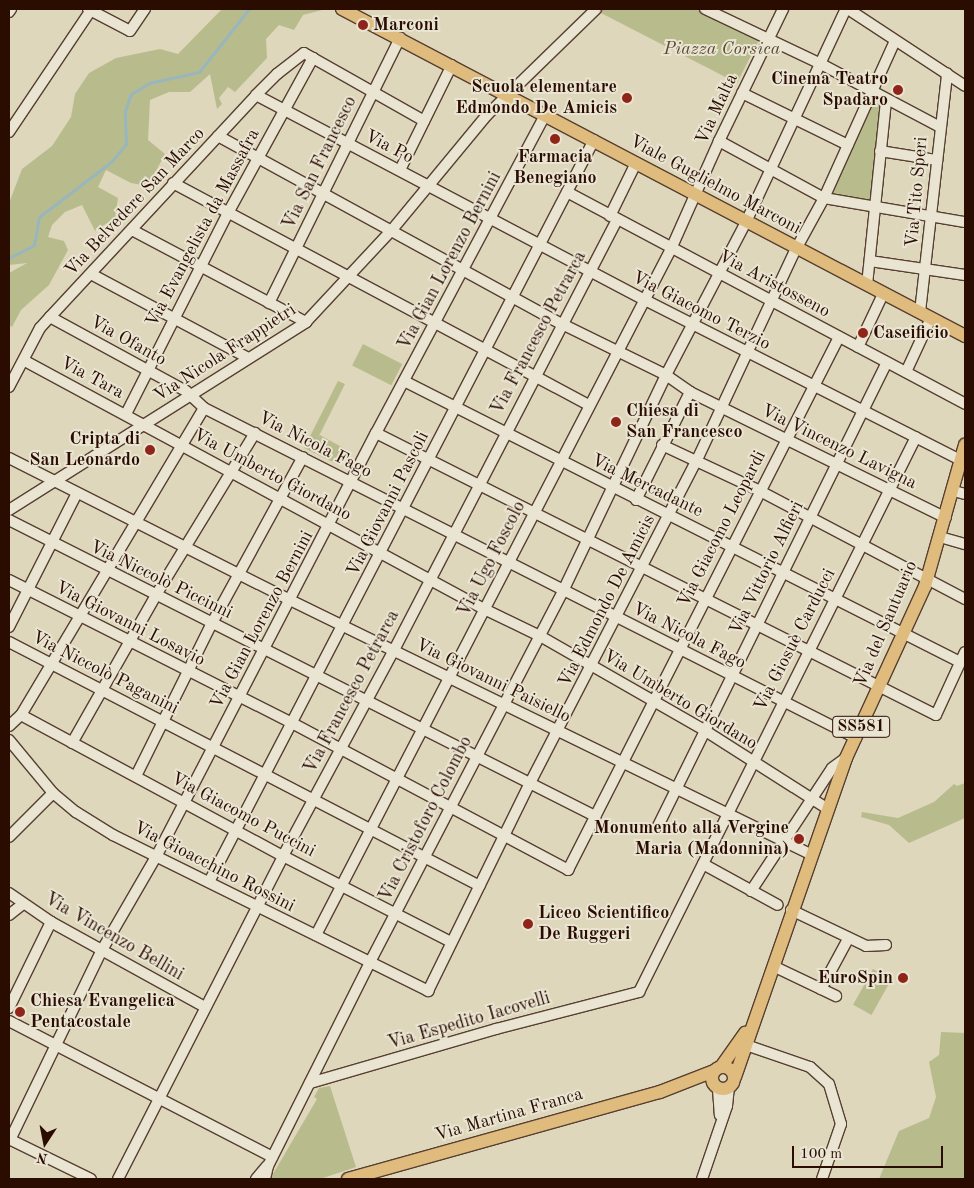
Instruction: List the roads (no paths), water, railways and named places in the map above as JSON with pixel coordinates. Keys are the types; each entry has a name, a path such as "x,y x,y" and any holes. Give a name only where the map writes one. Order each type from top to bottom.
{"main road":[{"name":"Viale Guglielmo Marconi","path":"342,9 594,140 744,223 965,336"},
{"name":"Via del Santuario","path":"724,1085 746,1045 810,854 846,758 927,578 946,518 960,493 960,460 965,445"},
{"name":"Via del Santuario","path":"717,1069 758,1011"},
{"path":"717,1069 731,1070 724,1085 712,1079 717,1069"},
{"name":"Via Martina Franca","path":"348,1179 679,1086 717,1069"},
{"name":"Via Martina Franca","path":"679,1086 724,1085"}],"street":[{"path":"9,132 89,10 130,31 145,9"},
{"name":"Via Nicola Frappietri","path":"9,510 306,322 392,231 460,144 506,95 596,9"},
{"path":"705,9 821,64 940,127"},
{"name":"Via Malta","path":"696,197 719,141 783,9"},
{"path":"847,9 965,86"},
{"name":"Via Cristoforo Colombo","path":"256,1179 270,1161 450,806 563,591 666,376 771,170 794,117 847,9"},
{"name":"Via San Francesco","path":"269,303 325,194 346,144 400,38"},
{"name":"Via Edmondo De Amicis","path":"428,991 530,783 696,462 749,354 771,301 796,249 824,198 895,41"},
{"path":"309,56 372,94 424,121"},
{"name":"Via Belvedere San Marco","path":"9,387 25,361 40,328 256,95 277,74 309,56"},
{"name":"Via Evangelista da Massafra","path":"126,414 309,56"},
{"path":"400,170 452,65"},
{"name":"Via Tito Speri","path":"906,372 926,315 926,268 947,74"},
{"path":"742,93 848,145"},
{"name":"Via Po","path":"256,95 284,108 346,144 428,186"},
{"path":"867,285 886,100"},
{"name":"Via Gian Lorenzo Bernini","path":"9,1140 102,950 158,855 376,433 545,115"},
{"name":"Via Vincenzo Lavigna","path":"218,136 462,271 666,376 690,392 946,518"},
{"name":"Via Giovanni Pascoli","path":"209,882 382,553 594,140"},
{"path":"719,141 824,198 965,222"},
{"path":"880,151 937,160"},
{"name":"Via Francesco Petrarca","path":"118,1179 283,856 339,749 368,700 451,535 480,486 505,433 590,271 636,163"},
{"path":"173,183 296,251 588,405"},
{"name":"Via Giacomo Terzio","path":"428,186 541,243 590,271 812,387 960,460"},
{"name":"Via Aristosseno","path":"567,192 965,404"},
{"name":"Via Ugo Foscolo","path":"316,935 396,778 451,678 484,609 535,514 588,405 645,300 696,197"},
{"path":"132,230 306,322"},
{"path":"870,261 965,274"},
{"path":"91,274 248,358"},
{"path":"858,347 883,294"},
{"name":"Via Ofanto","path":"50,317 148,369 190,396"},
{"name":"Via Giacomo Leopardi","path":"568,870 785,439 839,337"},
{"name":"Via Tara","path":"25,361 144,424"},
{"name":"Via Vittorio Alfieri","path":"658,826 887,362"},
{"name":"Via Mercadante","path":"404,381 636,500 904,631 960,662"},
{"path":"636,500 690,392"},
{"name":"Via Nicola Fago","path":"190,396 204,408 404,508 451,535 856,738"},
{"path":"9,726 21,715 78,616 204,408"},
{"name":"Via Umberto Giordano","path":"144,424 484,609 540,636 704,730 828,809"},
{"path":"72,743 156,595 233,472 255,433"},
{"path":"376,433 586,540 809,649 878,687 936,715 965,652"},
{"name":"Via Giosuè Carducci","path":"639,992 752,761 916,437"},
{"path":"662,445 760,491 965,599"},
{"path":"136,776 212,623 279,497 303,457"},
{"name":"Via Giovanni Paisiello","path":"9,458 240,573 290,600 810,854"},
{"path":"9,627 50,542 77,493"},
{"name":"Via Niccolò Piccinni","path":"9,520 105,571 318,674 595,816"},
{"path":"940,537 965,544"},
{"name":"Via Giovanni Losavio","path":"9,580 187,672 292,723 568,870"},
{"name":"Via Niccolò Paganini","path":"9,642 266,773 313,800 480,886"},
{"name":"Via Giacomo Puccini","path":"21,715 283,856 452,942"},
{"name":"Via Gioacchino Rossini","path":"9,740 53,792 76,812 113,835 158,855 257,907 428,991"},
{"path":"751,891 782,840 832,768 846,758"},
{"path":"9,836 53,792"},
{"path":"703,864 778,905"},
{"name":"Via Vincenzo Bellini","path":"9,893 50,922 205,1007"},
{"path":"9,915 24,904"},
{"path":"791,910 866,946 886,945"},
{"path":"9,1008 50,922"},
{"path":"821,989 848,938"},
{"path":"773,966 836,996"},
{"name":"Via Espedito Iacovelli","path":"310,1083 496,1029 639,992"},
{"path":"9,1021 270,1161"},
{"path":"746,1045 810,1067 829,1084 841,1124 822,1179"},
{"name":"Via del Santuario","path":"702,1179 719,1123 724,1085"},
{"path":"9,1140 91,1179"},
{"name":"Via Cristoforo Colombo","path":"265,1179 270,1161"}],"waterway":[{"path":"9,258 34,245 39,217 111,162 126,144 125,111 131,94 149,83 199,72 249,9"}],"place":[{"name":"Marconi","path":"363,25"},
{"name":"Cinema Teatro Spadaro","path":"898,90"},
{"name":"Scuola elementare Edmondo De Amicis","path":"627,98"},
{"name":"Farmacia Benegiano","path":"555,139"},
{"name":"Caseificio","path":"863,333"},
{"name":"Chiesa di San Francesco","path":"616,422"},
{"name":"Cripta di San Leonardo","path":"150,450"},
{"name":"Monumento alla Vergine Maria (Madonnina)","path":"799,839"},
{"name":"Liceo Scientifico De Ruggeri","path":"528,924"},
{"name":"EuroSpin","path":"903,978"},
{"name":"Chiesa Evangelica Pentacostale","path":"20,1012"}],"park label":[{"name":"Piazza Corsica","path":"722,49"}]}
